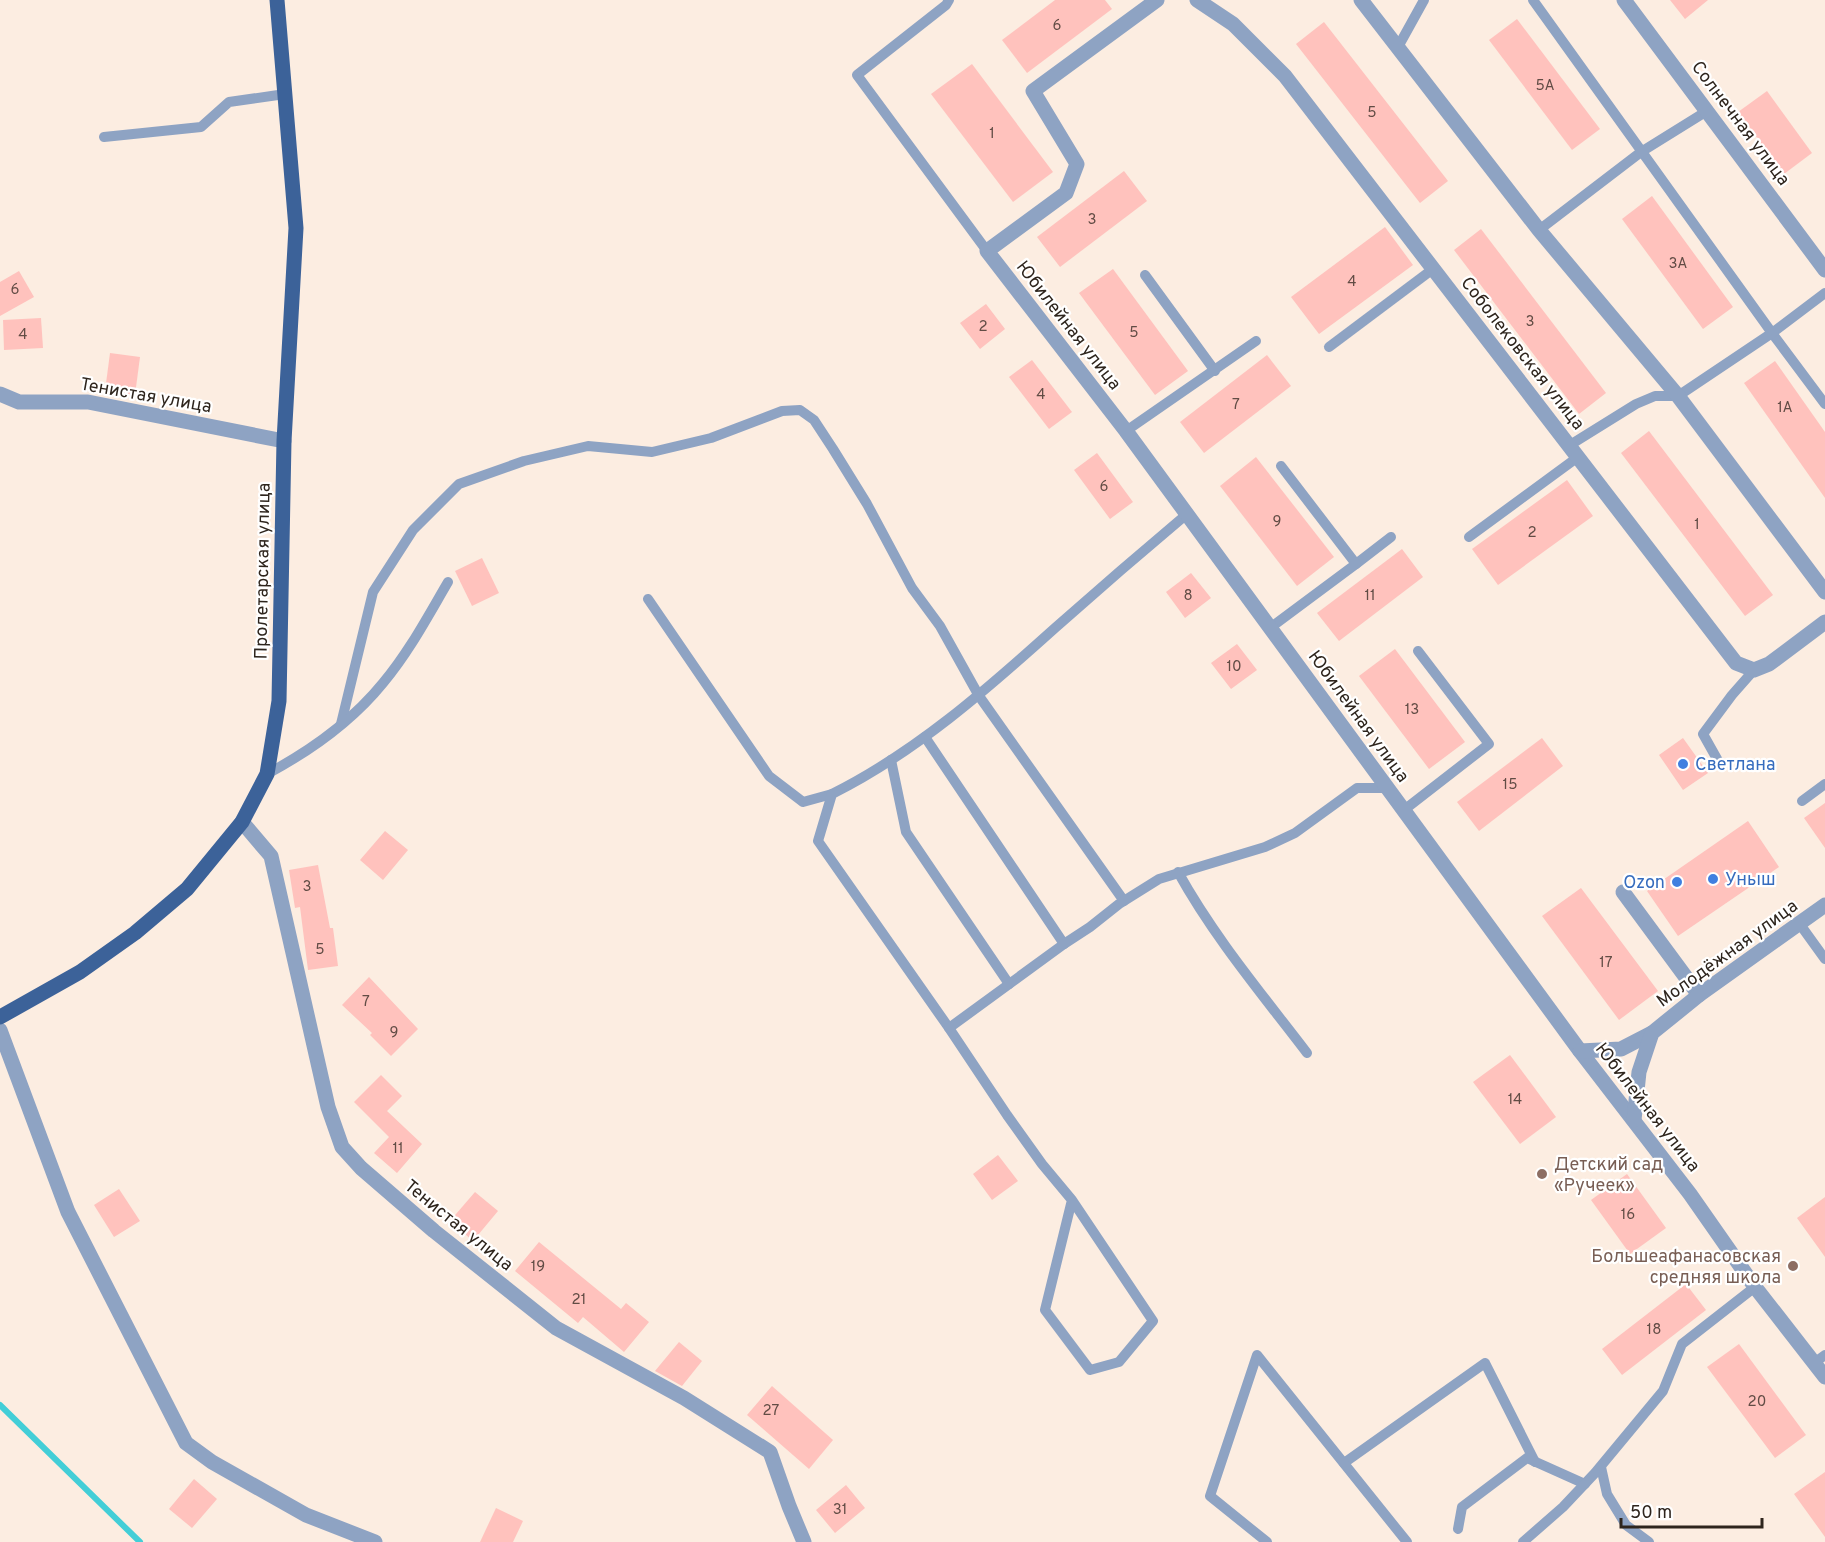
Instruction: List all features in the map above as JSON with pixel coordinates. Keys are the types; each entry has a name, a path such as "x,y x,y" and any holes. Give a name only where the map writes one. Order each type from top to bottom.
{"main road":[{"name":"Пролетарская улица","path":"0,1017 80,972 135,933 187,889 242,822 267,774 279,700 284,441 296,228 277,0"}],"street":[{"path":"987,251 1066,193 1077,164 1033,91 1157,0"},
{"name":"Соболековская улица","path":"1197,0 1233,24 1285,76 1736,663 1754,670"},
{"path":"1361,0 1539,230 1678,396 1825,592"},
{"name":"Солнечная улица","path":"1624,0 1825,270"},
{"name":"Юбилейная улица","path":"987,251 1126,430 1580,1051 1690,1194 1755,1287 1820,1359 1825,1377"},
{"name":"Тенистая улица","path":"0,394 20,402 88,402 284,441"},
{"path":"1754,670 1769,664 1825,622"},
{"name":"Тенистая улица","path":"242,822 271,856 328,1107 342,1147 361,1168 434,1231 556,1328 684,1398 770,1452 804,1542"},
{"path":"1623,892 1699,995"},
{"name":"Молодёжная улица","path":"1580,1051 1621,1049 1652,1033 1699,995 1825,904"},
{"path":"0,1030 68,1212 186,1443 212,1462 306,1515 375,1542"},
{"name":"Молодёжная улица","path":"1634,1120 1639,1072 1652,1033"}],"lane":[{"path":"949,0 946,5 857,75 987,251"},
{"path":"1398,46 1424,0"},
{"path":"1533,0 1825,404"},
{"path":"104,137 201,127 229,102 285,94"},
{"path":"1539,230 1641,152 1707,111"},
{"path":"1329,347 1433,269"},
{"path":"1145,275 1215,371"},
{"path":"1469,537 1574,451 1636,404 1655,396 1678,396 1772,333 1825,293"},
{"path":"1126,430 1256,341"},
{"path":"341,724 373,592 413,530 459,484 524,461 588,446 652,452 711,438 782,411 800,410 814,420 867,504 912,588 940,626 979,696 1124,901"},
{"path":"1281,466 1356,564"},
{"path":"648,599 770,776 803,802 832,794 864,778 925,737 979,696 1122,568 1187,514"},
{"path":"1270,628 1391,537"},
{"path":"267,774 341,724 366,702 384,682 413,640 448,582"},
{"path":"1404,810 1489,744 1418,651"},
{"path":"1721,766 1703,734 1754,670"},
{"path":"925,737 1064,944"},
{"path":"891,760 906,832 1009,984"},
{"path":"1802,801 1825,784"},
{"path":"949,1028 1124,901 1159,879 1265,847 1295,833 1357,788 1389,789"},
{"path":"832,794 818,841 1042,1164 1072,1200 1153,1321 1119,1362 1090,1370 1045,1310 1072,1200"},
{"path":"1178,872 1190,894 1241,968 1307,1053"},
{"path":"1800,923 1825,959"},
{"path":"1523,1542 1563,1507 1601,1467 1663,1391 1682,1344 1755,1287"},
{"path":"1267,1542 1210,1496 1257,1355 1407,1542"},
{"path":"1344,1463 1485,1363 1535,1462"},
{"path":"1458,1529 1462,1507 1527,1458 1585,1484"},
{"path":"1601,1467 1607,1494 1626,1525 1649,1542"}],"building":[{"path":"1055,0 1105,0 1112,9 1027,73 1002,40"},
{"path":"1670,0 1708,0 1685,19"},
{"path":"1517,19 1600,129 1572,150 1489,40"},
{"path":"1324,22 1448,181 1420,203 1296,44"},
{"path":"972,64 1053,172 1013,202 931,94"},
{"path":"1767,91 1812,153 1784,174 1738,112"},
{"path":"1124,171 1147,201 1060,267 1037,237"},
{"path":"1652,196 1733,307 1703,329 1622,219"},
{"path":"1385,227 1413,265 1319,334 1291,297"},
{"path":"1481,229 1606,393 1579,414 1454,250"},
{"path":"1113,269 1188,371 1155,395 1079,293"},
{"path":"19,271 34,297 0,316 0,282"},
{"path":"986,304 1005,329 980,349 960,323"},
{"path":"41,318 43,348 4,350 3,320"},
{"path":"110,353 140,357 135,395 105,391"},
{"path":"1267,355 1291,386 1204,453 1180,422"},
{"path":"1032,360 1072,412 1049,429 1009,377"},
{"path":"1775,361 1825,432 1825,498 1744,383"},
{"path":"1649,431 1773,595 1745,616 1621,453"},
{"path":"1097,453 1133,502 1110,519 1074,470"},
{"path":"1256,457 1334,557 1297,586 1220,486"},
{"path":"1567,480 1593,516 1498,585 1472,549"},
{"path":"1402,549 1423,577 1339,641 1317,613"},
{"path":"482,558 499,593 472,606 455,571"},
{"path":"1191,573 1211,598 1185,618 1166,592"},
{"path":"1237,644 1257,670 1231,689 1211,663"},
{"path":"1395,649 1465,742 1429,769 1359,676"},
{"path":"1542,738 1563,766 1479,831 1457,802"},
{"name":"Светлана","path":"1683,738 1708,773 1683,790 1659,755"},
{"path":"1825,803 1825,848 1804,818"},
{"name":"Уныш","path":"1748,821 1779,867 1678,936 1647,891"},
{"path":"385,831 408,850 383,880 360,860"},
{"path":"318,865 330,928 333,928 338,966 308,970 300,907 295,908 289,870"},
{"path":"1581,888 1658,991 1619,1020 1542,916"},
{"path":"369,977 418,1029 391,1056 370,1035 372,1033 342,1005"},
{"path":"1510,1055 1556,1117 1520,1144 1473,1082"},
{"path":"381,1075 402,1096 387,1111 422,1144 397,1173 374,1153 389,1137 354,1102"},
{"path":"998,1155 1018,1181 992,1200 973,1174"},
{"path":"1627,1174 1666,1228 1630,1254 1591,1200"},
{"path":"119,1189 140,1221 114,1237 94,1205"},
{"path":"475,1192 498,1211 473,1241 450,1221"},
{"path":"1825,1197 1825,1257 1797,1218"},
{"path":"539,1242 621,1309 626,1303 649,1322 624,1352 583,1317 578,1323 515,1271"},
{"path":"1686,1284 1706,1310 1622,1375 1602,1349"},
{"path":"679,1342 702,1361 682,1386 655,1371"},
{"path":"1739,1344 1806,1435 1775,1458 1707,1367"},
{"path":"772,1386 833,1440 809,1469 747,1415"},
{"path":"1825,1472 1825,1537 1794,1494"},
{"path":"194,1479 217,1499 192,1528 169,1509"},
{"path":"846,1485 865,1508 835,1533 816,1510"},
{"path":"496,1508 523,1521 513,1542 480,1542"}],"waterway":[{"path":"0,1405 140,1542"}],"place":[{"name":"Светлана","path":"1683,764"},
{"name":"Уныш","path":"1713,879"},
{"name":"Ozon","path":"1677,882"},
{"name":"Детский сад «Ручеек»","path":"1542,1174"},
{"name":"Большеафанасовская средняя школа","path":"1793,1266"}]}
